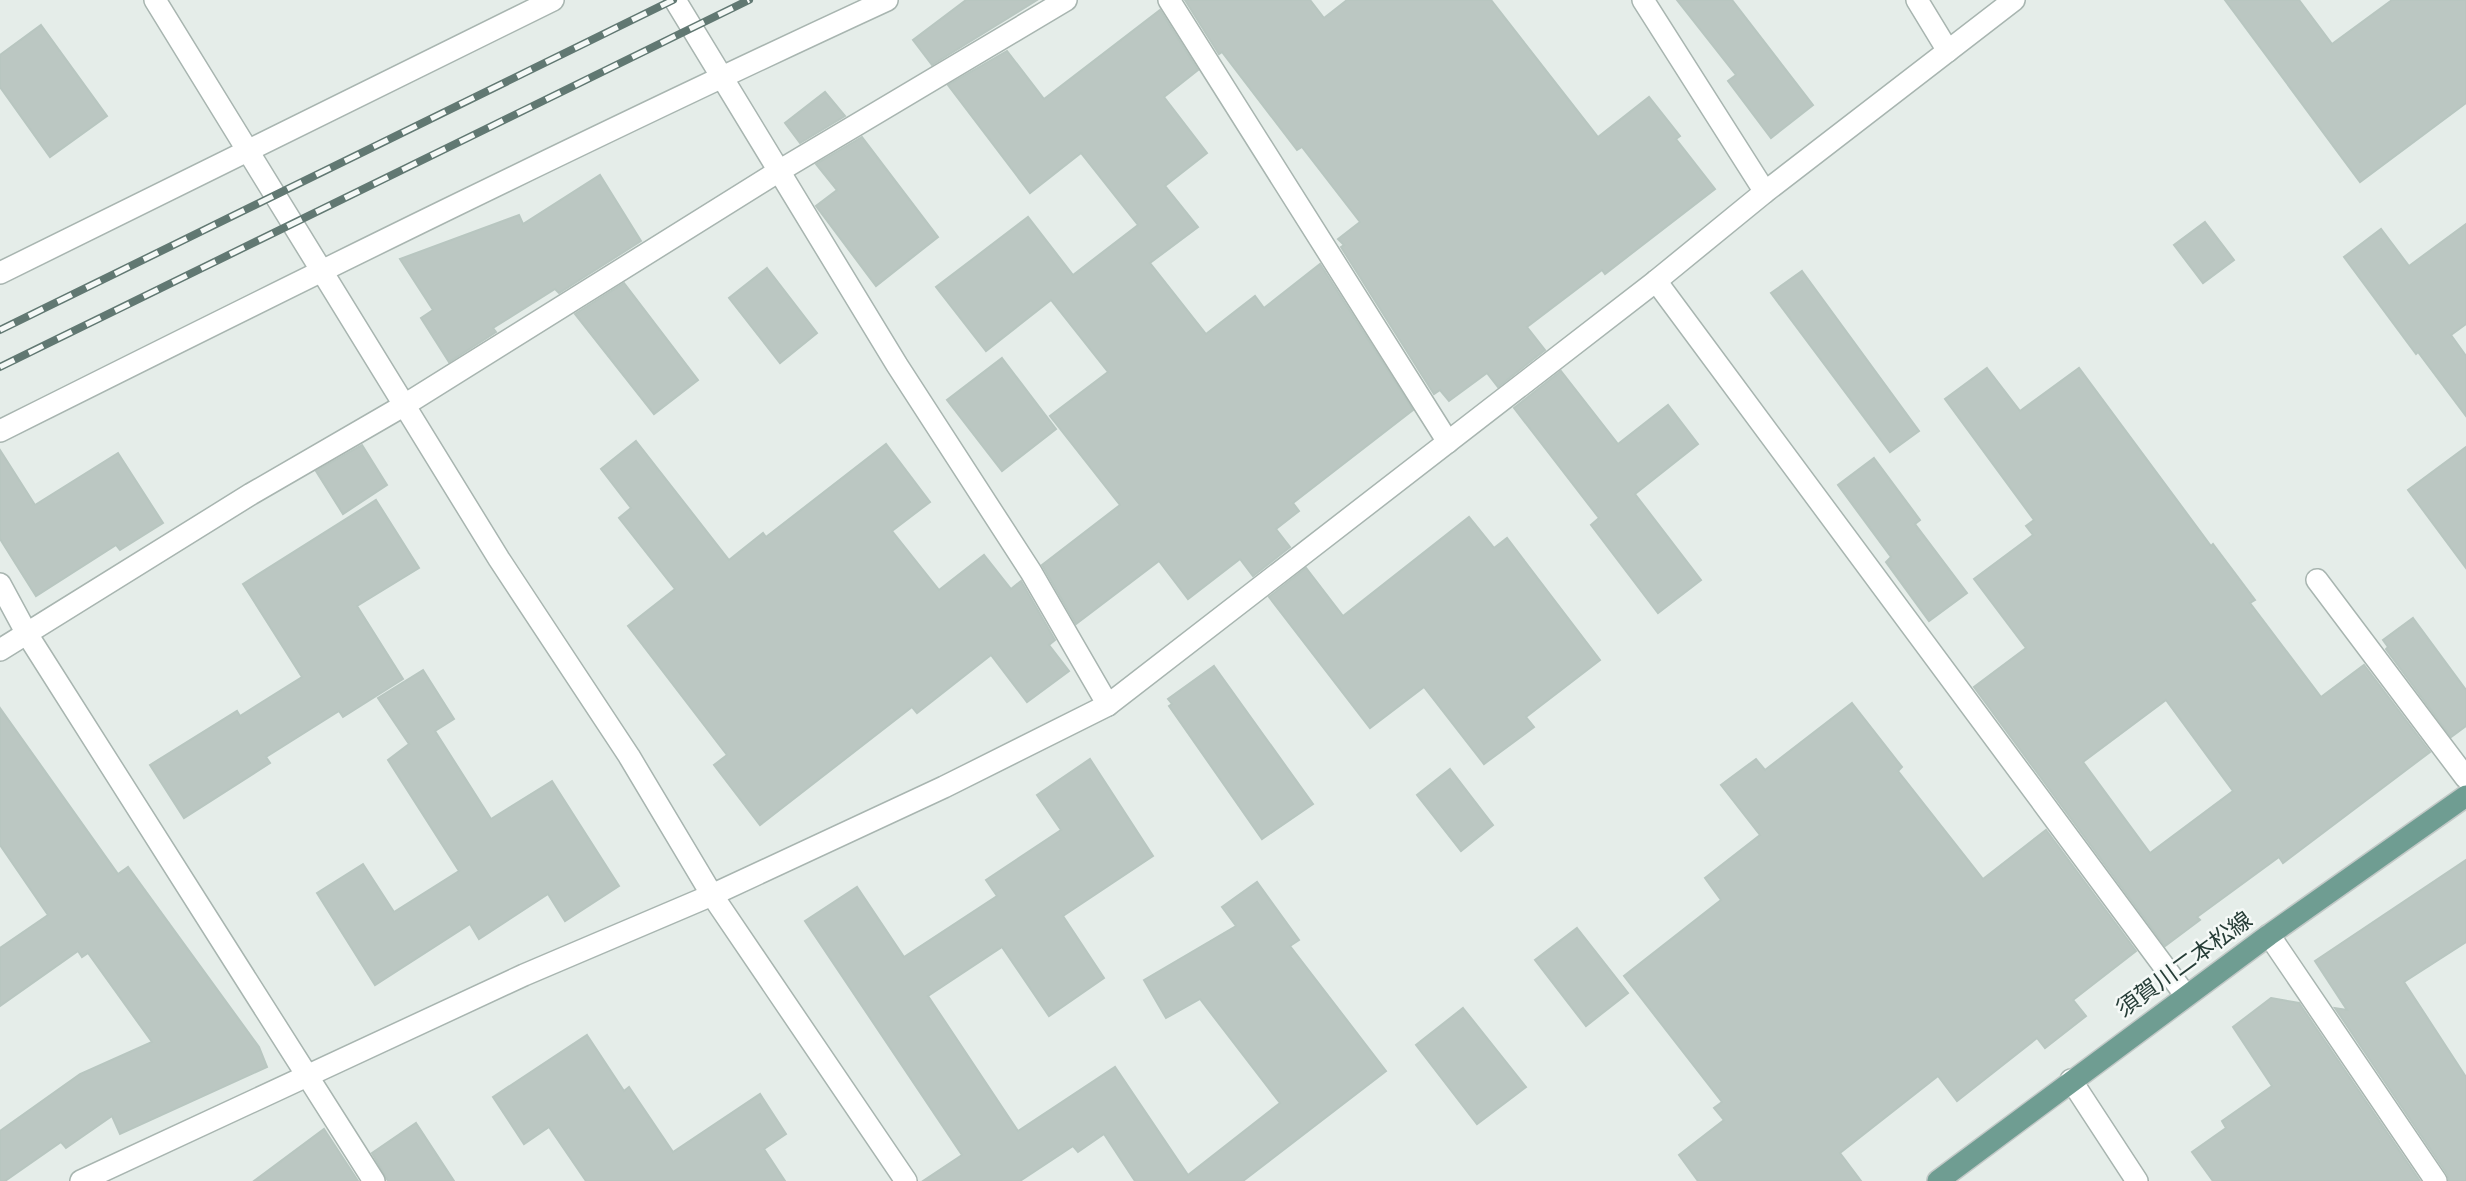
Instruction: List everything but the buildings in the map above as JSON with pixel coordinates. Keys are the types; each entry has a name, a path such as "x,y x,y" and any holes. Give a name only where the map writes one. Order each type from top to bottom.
{"main road":[{"name":"須賀川二本松線","path":"1938,1181 2269,935 2466,796"}],"street":[{"path":"155,0 403,406 499,559 629,756 712,895 905,1181"},
{"path":"0,274 552,0"},
{"path":"675,0 897,365 1031,572 1108,705"},
{"path":"0,431 721,76 887,0"},
{"path":"0,650 251,494 403,406 779,171 1066,0"},
{"path":"1169,0 1448,442"},
{"path":"1643,0 1765,191"},
{"path":"1917,0 1948,51"},
{"path":"81,1181 524,975 712,895 944,787 1108,705 1656,281 1765,191 2014,0"},
{"path":"1656,281 2186,996"},
{"path":"2317,580 2466,778"},
{"path":"0,584 27,634 374,1181"},
{"path":"2269,935 2436,1181"},
{"path":"2071,1080 2137,1181"}],"railway":[{"path":"0,330 673,0"},
{"path":"0,367 749,0"}]}
